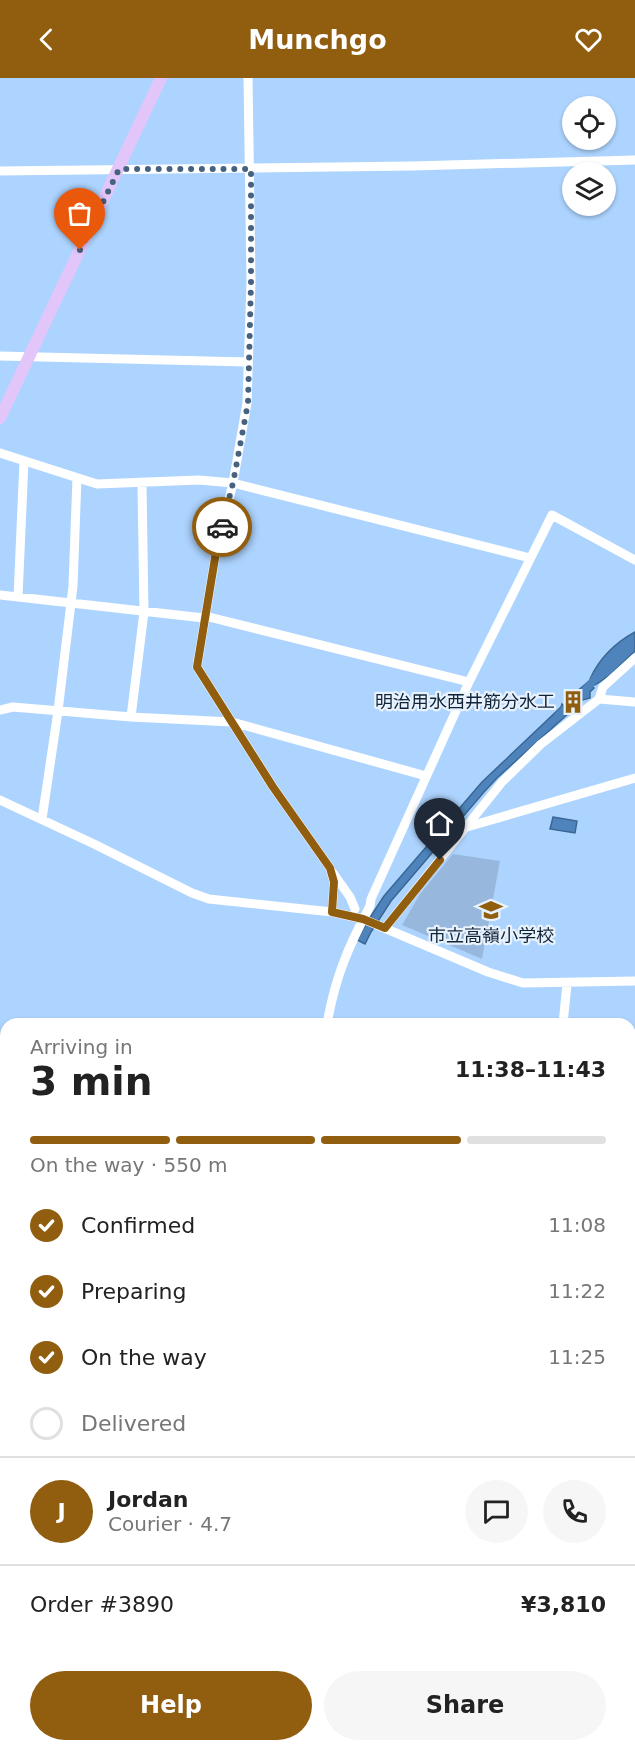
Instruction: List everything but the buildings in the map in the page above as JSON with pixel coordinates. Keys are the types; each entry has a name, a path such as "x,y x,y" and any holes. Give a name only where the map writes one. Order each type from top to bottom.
{"main road":[{"path":"0,418 161,78"}],"street":[{"path":"248,78 251,169 248,403 233,483 216,552 197,667 273,787 350,897 355,909"},
{"path":"0,171 251,169 635,160"},
{"path":"0,356 248,362"},
{"path":"0,453 97,484 199,480 233,483 530,558"},
{"path":"18,597 24,461"},
{"path":"42,819 71,604 77,478"},
{"path":"131,717 144,612 141,484"},
{"path":"328,1018 333,990 347,951 365,919 469,682 552,515 635,560"},
{"path":"0,595 204,617 469,682"},
{"path":"381,926 467,827 502,782 541,744 599,699 603,687 635,658"},
{"path":"599,699 635,702"},
{"path":"0,710 13,707 131,717 232,722 426,776"},
{"path":"467,827 635,778"},
{"path":"0,800 192,893 209,899 332,912 365,919 488,972 523,983 635,981"},
{"path":"330,868 334,882 332,912"},
{"path":"564,1018 567,984"}],"shaded area":[{"path":"635,632 635,651 610,675 595,685 590,679 603,658 614,646"},
{"path":"588,682 594,688 590,692 590,698 583,700 576,692"},
{"path":"562,704 570,712 484,792 391,901 365,944 357,940 384,896 482,782"},
{"path":"553,817 577,821 575,833 550,829"},
{"path":"453,854 500,861 482,959 402,925 420,894"}],"waterway":[{"path":"559,715 599,674"}],"way so far":[{"path":"80,250 119,169 251,169 248,403 222,527"}],"place":[{"name":"明治用水西井筋分水工","path":"573,702"},
{"name":"市立高嶺小学校","path":"491,910"}],"route":[{"path":"222,527 197,667 273,787 330,868 334,882 332,912 368,920 385,928 440,860"}]}
